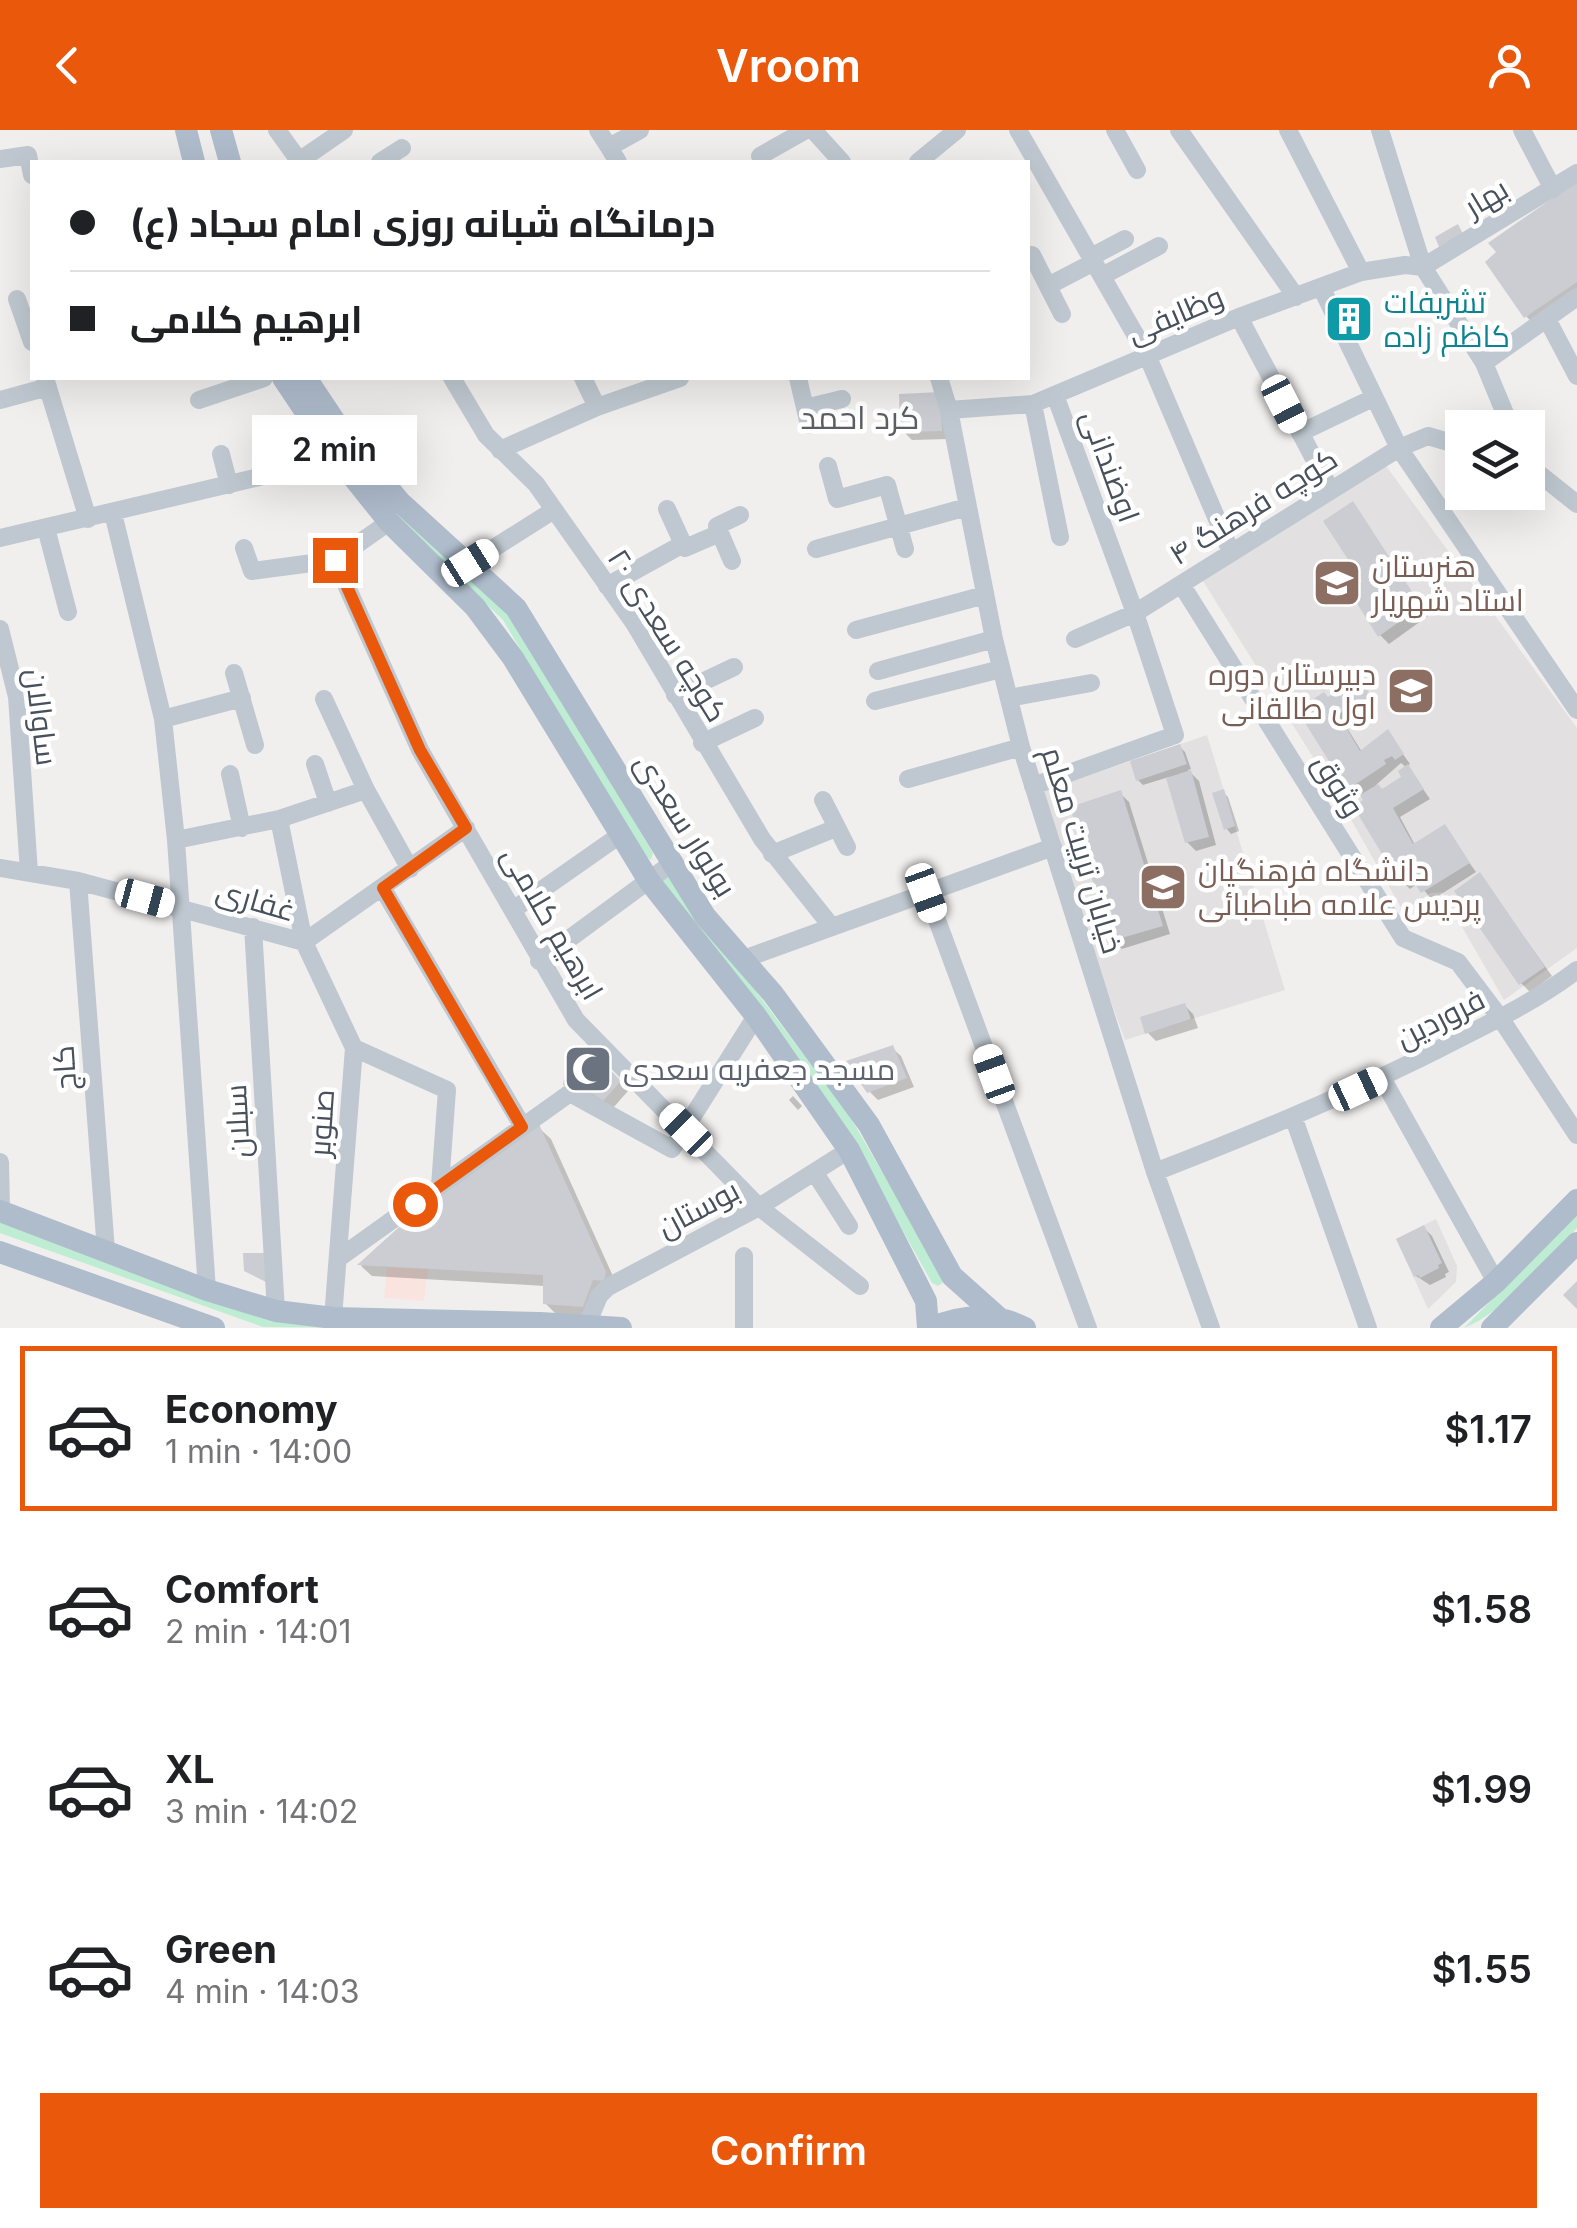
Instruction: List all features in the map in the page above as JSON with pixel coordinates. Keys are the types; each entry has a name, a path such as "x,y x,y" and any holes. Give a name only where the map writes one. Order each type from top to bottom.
{"main road":[{"path":"186,130 194,160"},
{"path":"198,130 206,160"},
{"path":"211,130 219,160"},
{"path":"221,130 229,160"},
{"name":"بولوار سعدی","path":"285,380 336,441 516,608 670,864 869,1125 952,1276 998,1318"},
{"name":"بولوار سعدی","path":"307,380 336,441 389,522 475,607 513,658 649,881 756,1016 849,1150 926,1300 930,1328"},
{"path":"1441,1328 1496,1282 1577,1200"},
{"path":"0,1211 207,1290 276,1310 333,1318 621,1328"},
{"path":"1503,1324 1577,1244"},
{"path":"0,1252 192,1324 214,1328"},
{"path":"920,1289 937,1298 945,1297 952,1276"},
{"path":"1420,1328 1463,1310"},
{"path":"930,1328 963,1318 998,1318 1025,1328"}],"street":[{"path":"278,130 299,160"},
{"path":"303,160 344,130"},
{"path":"598,130 613,155 640,130"},
{"path":"762,160 760,156 810,130 840,160"},
{"path":"920,160 957,130"},
{"path":"1018,130 1148,355 1230,552"},
{"path":"1115,130 1137,170"},
{"path":"1178,130 1296,297"},
{"path":"1288,130 1361,272"},
{"path":"1380,130 1422,267 1484,363 1504,410"},
{"path":"1522,130 1553,189"},
{"path":"383,160 402,148"},
{"path":"0,159 28,155 30,164"},
{"name":"بهار","path":"1422,267 1577,173"},
{"path":"1095,265 1124,238"},
{"path":"1048,286 1095,265 1159,246"},
{"path":"1032,255 1062,314"},
{"name":"وظایفی","path":"949,410 1033,404 1239,316 1361,272 1405,265 1422,267"},
{"path":"1322,287 1399,448 1577,710"},
{"path":"1484,363 1577,297"},
{"path":"17,298 30,336"},
{"path":"1239,316 1330,489"},
{"path":"1547,318 1577,376"},
{"path":"199,400 258,380"},
{"name":"کوچه سعدی ۲۰","path":"453,380 486,435 536,484 634,623 702,743 772,854 832,927"},
{"path":"585,380 598,408"},
{"path":"500,450 675,380"},
{"path":"798,380 807,416 842,399"},
{"name":"خیابان تربیت معلم","path":"940,380 949,410 994,639 1033,786 1154,1172 1211,1328"},
{"path":"0,400 47,382 88,519"},
{"name":"اوضندانی","path":"1033,786 1175,735 1136,613 1055,395"},
{"path":"1300,433 1373,398"},
{"path":"1033,404 1060,537"},
{"name":"کوچه فرهنگ ۴","path":"1075,639 1136,613 1399,448 1428,436 1445,441"},
{"path":"0,538 298,468 336,441"},
{"path":"221,454 229,485"},
{"path":"828,466 837,498 887,485 904,549"},
{"path":"1545,478 1577,504"},
{"path":"816,549 967,507"},
{"path":"667,509 685,548 720,533"},
{"path":"470,563 554,510"},
{"path":"112,513 163,720 176,840 207,1290"},
{"path":"732,561 718,526 740,514"},
{"path":"244,548 252,572 335,560 389,522"},
{"path":"46,528 68,612"},
{"path":"606,586 682,544"},
{"name":"ابرهیم کلامی","path":"335,560 420,750 576,1020 759,1207 860,1286"},
{"name":"وثوق","path":"1181,584 1404,938 1458,962 1501,1018 1577,1135"},
{"path":"856,630 985,596"},
{"name":"ساوالان","path":"0,629 29,872"},
{"path":"878,671 994,639"},
{"path":"675,695 734,667"},
{"path":"875,701 1001,669"},
{"path":"234,672 255,746"},
{"path":"1009,698 1091,683"},
{"path":"163,720 242,698"},
{"path":"324,699 366,790 410,868"},
{"path":"702,743 755,718"},
{"path":"908,779 1022,747"},
{"path":"315,764 328,803"},
{"path":"230,774 242,828"},
{"path":"176,840 279,819 366,790"},
{"path":"823,800 847,847"},
{"name":"صنوبر","path":"279,819 304,942 354,1048 333,1318"},
{"name":"غفاری","path":"0,868 78,881 304,942 466,828"},
{"path":"772,854 836,828"},
{"path":"513,910 620,835"},
{"path":"742,960 1053,847"},
{"path":"539,960 670,864"},
{"name":"کاج","path":"78,881 106,1250"},
{"path":"383,888 522,1127"},
{"path":"926,893 1088,1328"},
{"name":"سبلان","path":"252,927 276,1310"},
{"name":"فروردین","path":"1154,1172 1294,1118 1382,1078 1501,1018 1577,970"},
{"path":"340,1258 570,1093 672,1150 756,1016"},
{"path":"354,1048 447,1090 440,1186"},
{"path":"1382,1078 1496,1282"},
{"path":"1294,1118 1368,1328"},
{"name":"بوستان","path":"588,1325 599,1296 608,1287 759,1207 849,1150"},
{"path":"0,1162 0,1211"},
{"path":"816,1173 849,1226"},
{"path":"744,1256 744,1328"}],"shaded area":[{"path":"1384,463 1577,728 1577,948 1504,1000 1442,892 1431,893 1403,911 1341,802 1203,581"},
{"name":"دانشگاه فرهنگیان پردیس علامه طباطبائی","path":"1207,735 1285,990 1125,1040 1044,791"},
{"path":"1436,1219 1457,1266 1456,1282 1428,1309 1396,1239"},
{"path":"387,1267 428,1269 424,1301 384,1298"}],"green space":[{"path":"345,449 512,616 653,853 651,860 641,853 503,620 404,526"},
{"path":"665,875 849,1115 941,1273 943,1283 932,1283 842,1122 661,879"},
{"path":"1577,1213 1577,1228 1524,1284 1495,1310 1464,1328"},
{"path":"0,1221 140,1273 393,1328 263,1327 0,1233"}],"building":[{"path":"1577,181 1577,282 1524,318 1485,262 1496,252 1488,243"},
{"path":"1458,224 1465,238 1440,249 1435,237"},
{"name":"تشریفات کاظم زاده","path":"1350,306 1358,324 1346,329 1340,314 1341,309"},
{"path":"940,392 942,431 900,432 899,394"},
{"path":"1353,501 1421,606 1378,637 1348,589 1362,581 1323,521"},
{"path":"1355,673 1372,697 1338,714 1360,751 1388,729 1404,754 1395,760 1392,756 1384,760 1386,764 1347,790 1297,710 1324,692 1328,697 1348,684 1345,679"},
{"path":"1180,744 1187,764 1136,781 1130,761"},
{"path":"1408,764 1424,789 1393,808 1413,844 1445,824 1470,863 1421,893 1409,875 1399,882 1353,806 1363,800 1360,795 1378,784 1382,789 1401,777 1398,771"},
{"path":"1191,770 1209,837 1185,843 1166,778"},
{"path":"1224,789 1235,826 1224,830 1212,793"},
{"path":"1121,790 1163,926 1111,941 1070,807"},
{"path":"1480,872 1545,967 1519,985 1454,891"},
{"path":"1185,1003 1191,1019 1145,1034 1140,1017"},
{"path":"893,1045 907,1078 867,1093 846,1061"},
{"name":"مسجد جعفریه سعدی","path":"568,1053 598,1057 621,1081 603,1101 563,1085"},
{"path":"539,1124 606,1272 604,1281 593,1280 583,1307 543,1304 543,1275 357,1265 408,1219"},
{"path":"1424,1225 1442,1263 1420,1278 1414,1277 1396,1239"},
{"path":"243,1253 267,1253 268,1283 244,1271"},
{"path":"1577,1281 1577,1309 1563,1295"}],"place":[{"name":"تشریفات کاظم زاده","path":"1349,319"},
{"name":"هنرستان استاد شهریار","path":"1337,583"},
{"name":"دبیرستان دوره اول طالقانی","path":"1411,691"},
{"name":"دانشگاه فرهنگیان پردیس علامه طباطبائی","path":"1163,887"},
{"name":"مسجد جعفریه سعدی","path":"588,1069"}],"district":[{"name":"کرد احمد","path":"860,417"}],"route":[{"path":"335,560 420,750 466,828 383,888 522,1127 415,1204"}]}
